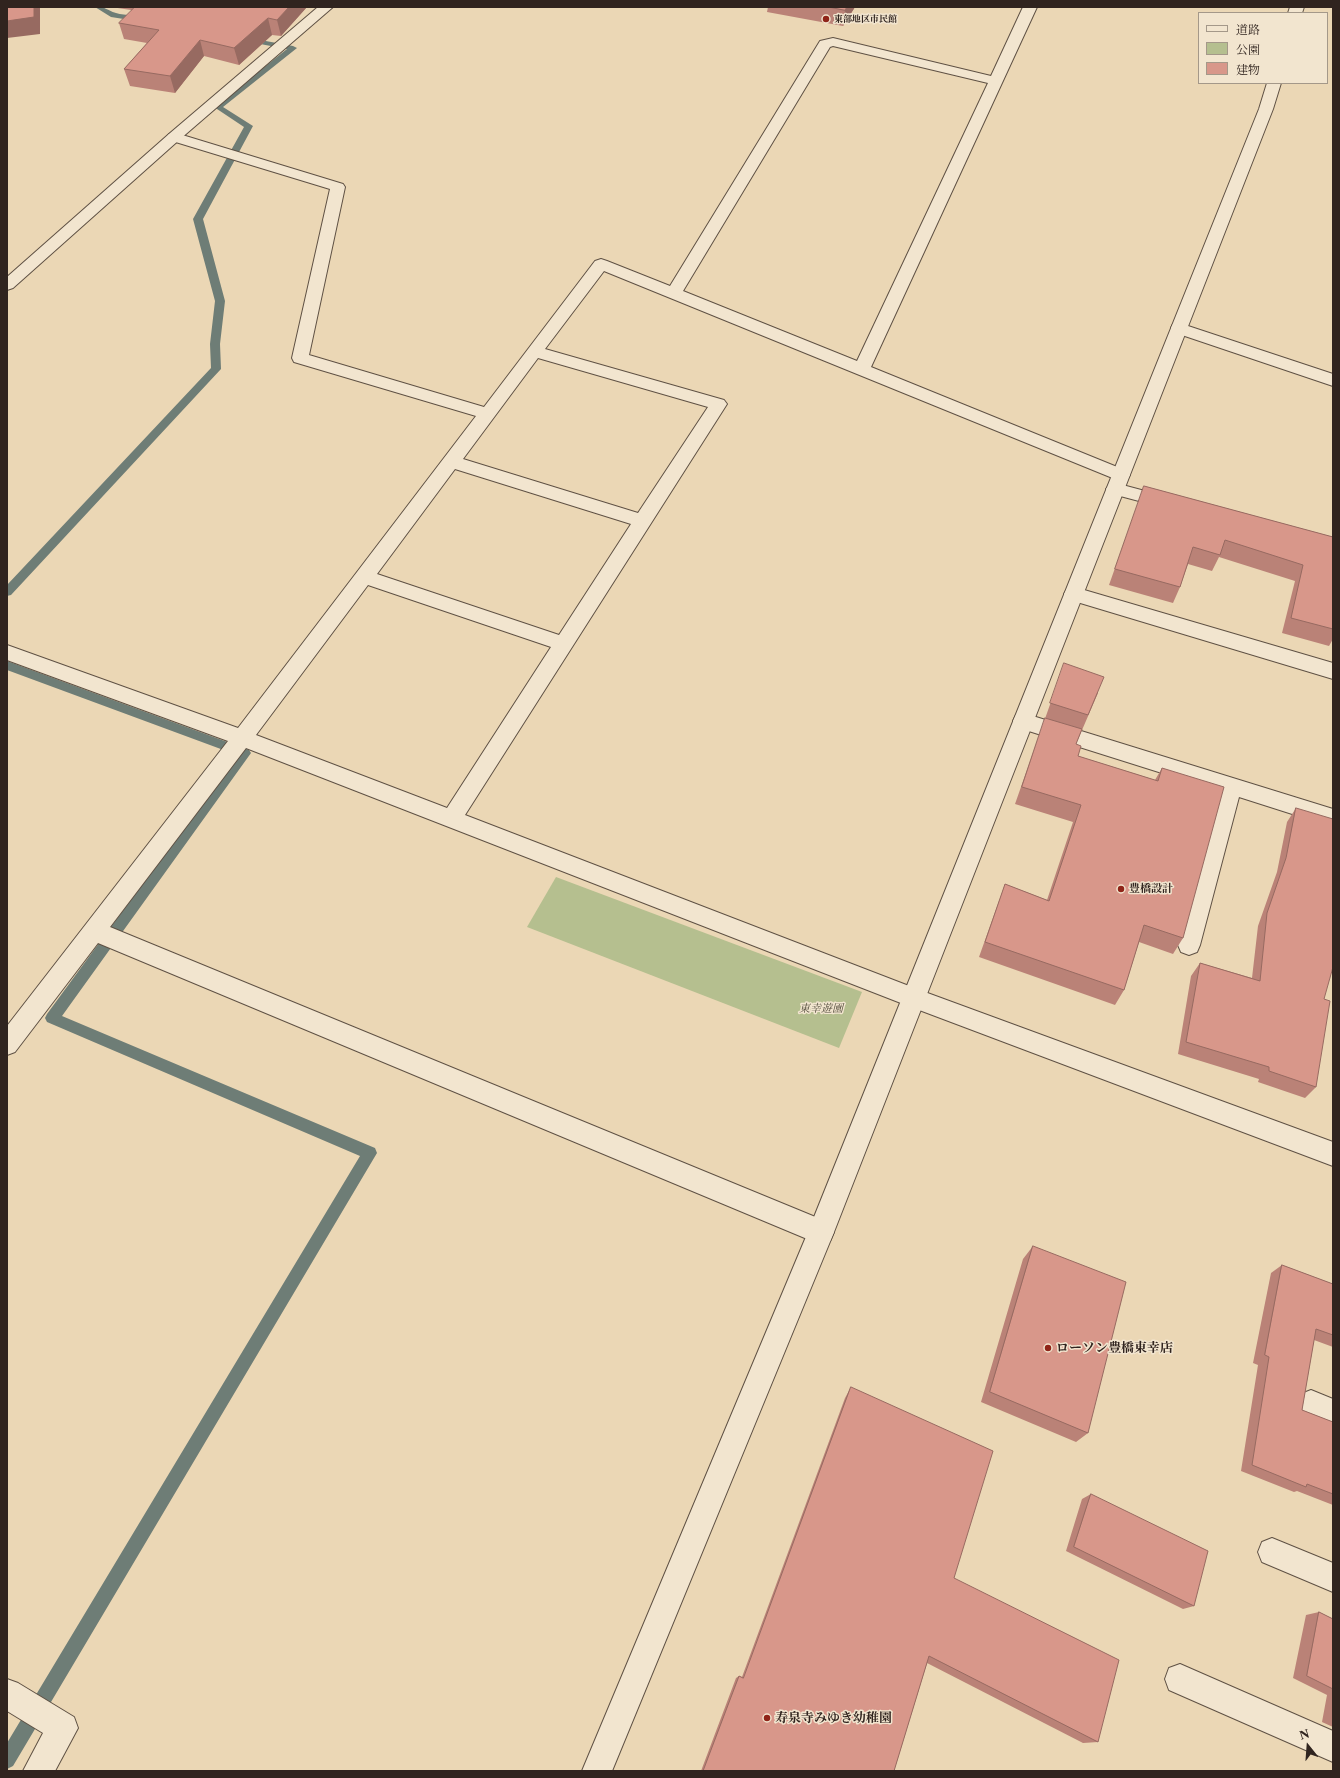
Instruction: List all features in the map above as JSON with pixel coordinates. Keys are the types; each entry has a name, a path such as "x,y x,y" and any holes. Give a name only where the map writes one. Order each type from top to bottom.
{"street":[{"path":"7,285 174,136 323,7"},
{"path":"862,370 1030,7"},
{"path":"674,293 825,44 833,42 996,81"},
{"path":"597,1771 821,1232 1266,109 1274,84"},
{"path":"174,136 338,187 300,358 488,414"},
{"path":"7,1044 365,577 601,264 862,370 1118,482 1183,507"},
{"path":"1179,328 1333,380"},
{"path":"451,818 718,404 535,352"},
{"path":"451,462 643,521"},
{"path":"365,577 564,644"},
{"path":"1074,594 1333,671"},
{"path":"7,652 242,738 914,998 1333,1154"},
{"path":"1023,721 1333,818"},
{"path":"1189,945 1231,786"},
{"path":"94,931 821,1232"},
{"path":"1272,1552 1333,1578"},
{"path":"1180,1679 1333,1747"},
{"path":"7,1694 63,1728 38,1771"}],"green space":[{"name":"東幸遊園","path":"556,877 862,992 839,1048 527,927"}],"building":[{"path":"7,7 34,7 34,17 7,21"},
{"path":"135,7 289,7 277,20 268,18 234,48 200,40 170,76 124,69 159,30 119,23"},
{"path":"829,7 847,7 845,10"},
{"path":"1144,486 1333,537 1333,629 1291,618 1303,565 1225,540 1220,555 1193,547 1180,587 1115,569"},
{"path":"1064,663 1104,677 1088,715 1050,703"},
{"path":"1045,718 1082,729 1076,744 1081,746 1078,756 1158,781 1162,768 1224,787 1183,938 1144,925 1124,990 985,942 1005,884 1049,901 1081,805 1022,787"},
{"path":"1296,808 1333,819 1333,967 1324,999 1330,1001 1316,1087 1269,1071 1269,1067 1186,1042 1200,963 1260,981 1267,913 1286,858"},
{"name":"ローソン豊橋東幸店","path":"1033,1246 1126,1282 1088,1433 990,1392"},
{"path":"1282,1265 1333,1284 1333,1335 1316,1329 1302,1410 1333,1422 1333,1494 1307,1484 1306,1487 1252,1465 1269,1357 1265,1355"},
{"path":"851,1387 993,1451 954,1578 1119,1660 1098,1742 929,1656 894,1771 703,1771 739,1676 743,1678"},
{"path":"1091,1494 1208,1551 1194,1606 1074,1547"},
{"path":"1319,1612 1333,1619 1333,1689 1307,1676"}],"waterway":[{"path":"99,7 114,15 143,20"},
{"path":"7,592 216,369 215,344 220,301 198,219 249,126 218,107 293,48 247,39"},
{"path":"7,665 245,753 52,1018 370,1153 7,1760"}],"place":[{"name":"東部地区市民館","path":"826,19"},
{"name":"豊橋設計","path":"1121,889"},
{"name":"ローソン豊橋東幸店","path":"1048,1348"},
{"name":"寿泉寺みゆき幼稚園","path":"767,1718"}]}
